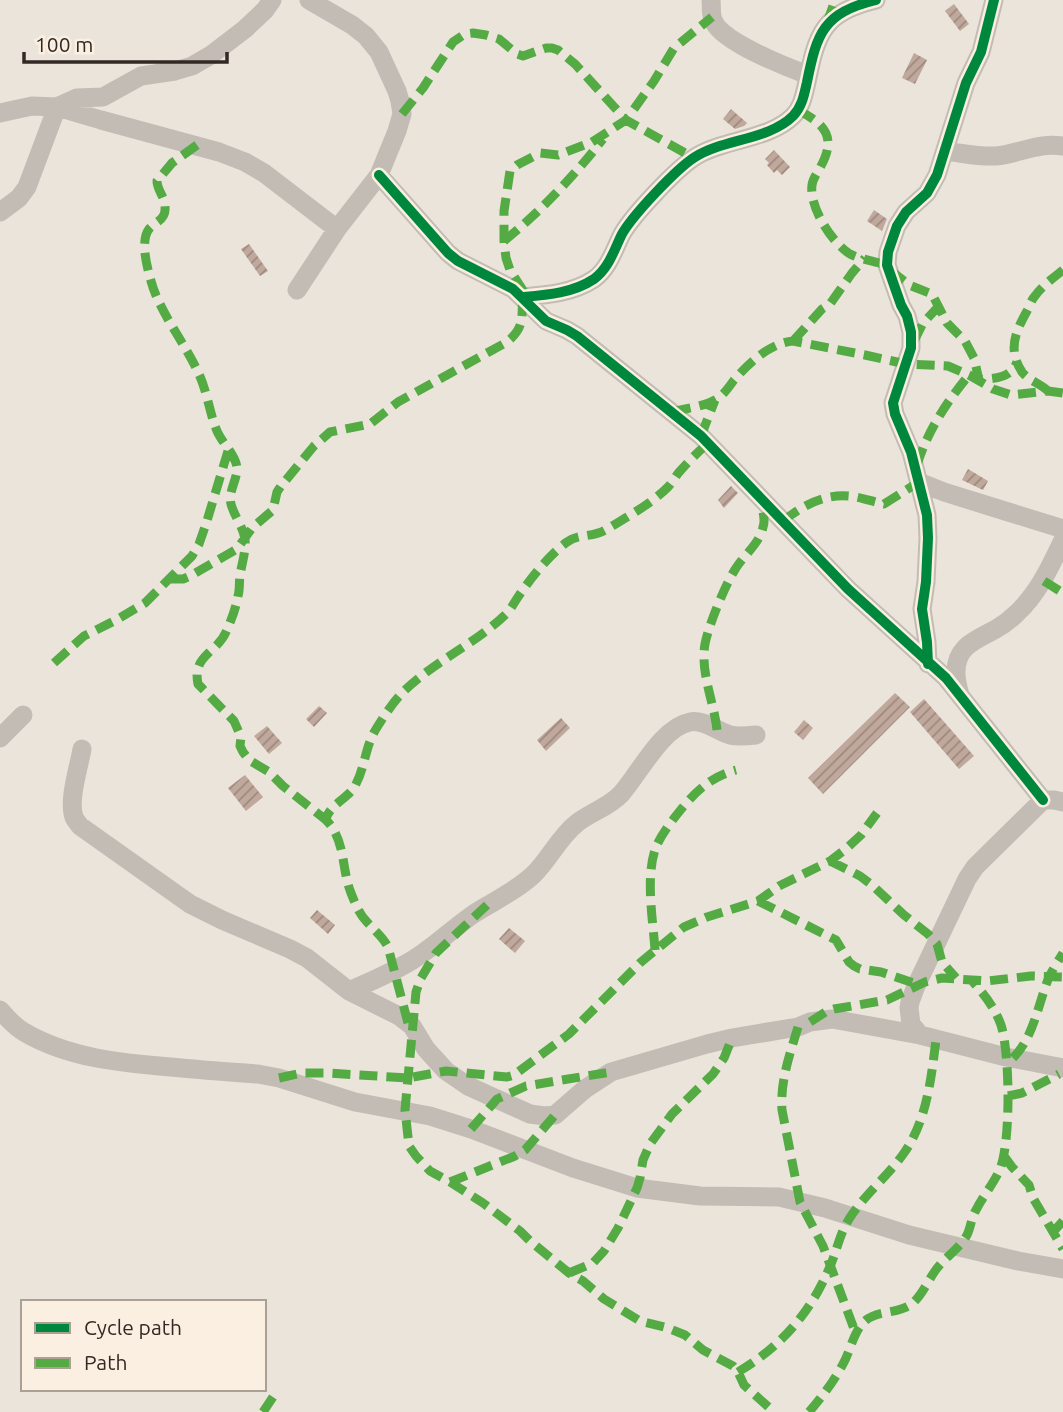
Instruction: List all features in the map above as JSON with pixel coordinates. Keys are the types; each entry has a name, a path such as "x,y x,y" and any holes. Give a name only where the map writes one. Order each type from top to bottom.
{"street":[{"path":"0,212 19,198 26,187 57,107 76,98 103,97 141,76 192,66 245,29 272,0"},
{"path":"297,290 337,229 379,175 401,114 397,91 379,52 366,36 352,25 309,0"},
{"path":"711,0 714,23 723,34 764,58 808,75"},
{"path":"523,297 573,290 596,278 609,262 629,225 668,180 694,158 708,150 768,131 786,122 798,110 803,100 815,46 826,25 835,16 876,0"},
{"path":"928,664 922,609 926,582 927,515 911,452 893,403 912,341 907,316 887,265 888,252 897,226 915,203 927,193 937,175 965,83 981,52 994,0"},
{"path":"0,113 32,106 57,107 197,145 245,162 264,173 337,229"},
{"path":"945,151 998,156 1028,148 1063,146"},
{"path":"379,175 448,253 458,261 502,282 523,297 546,321 577,336 693,429 848,589 946,678 1043,800"},
{"path":"919,482 1063,529"},
{"path":"960,696 956,676 958,657 964,648 1016,614 1033,596 1044,581 1063,540"},
{"path":"0,738 23,715"},
{"path":"349,991 413,960 471,916 520,886 545,863 566,833 592,812 620,796 654,750 678,727 692,721 731,736 756,735"},
{"path":"82,749 72,805 74,817 80,826 190,904 307,958 349,991 404,1019 446,1071 468,1086 530,1114 555,1115 584,1089 611,1072 732,1038 786,1030 810,1022 832,1019 920,1035 1063,1068"},
{"path":"920,1035 911,1024 910,1002 967,879 975,867 1043,800 1063,803"},
{"path":"0,1010 23,1032 78,1054 123,1063 279,1078 355,1102 430,1116 573,1168 637,1188 700,1196 779,1197 825,1208 909,1235 1063,1269"}],"building":[{"path":"954,4 969,24 960,31 945,11"},
{"path":"914,53 927,60 915,84 902,78"},
{"path":"731,109 747,123 744,126 735,129 723,119"},
{"path":"774,150 790,167 782,175 777,170 774,173 765,159"},
{"path":"874,210 887,219 882,231 867,221"},
{"path":"249,244 268,271 260,276 241,249"},
{"path":"968,469 988,481 983,490 962,480"},
{"path":"731,486 738,493 724,508 718,500"},
{"path":"895,693 910,707 823,794 808,778"},
{"path":"924,699 974,756 959,769 910,712"},
{"path":"319,706 327,713 314,727 306,719"},
{"path":"561,718 570,728 546,751 537,740"},
{"path":"804,720 813,728 803,740 794,732"},
{"path":"267,726 282,743 269,754 254,736"},
{"path":"245,775 263,797 246,811 228,788"},
{"path":"317,910 335,925 328,934 310,918"},
{"path":"509,928 525,941 515,953 499,939"}],"marked path":[{"path":"827,23 835,0"},
{"path":"524,292 510,270 504,241 504,211 510,171 540,153 558,155 592,142 626,120 674,48 712,17"},
{"path":"402,114 423,88 453,42 465,34 473,33 499,39 523,56 546,48 558,50 575,64 626,120 694,158"},
{"path":"798,110 815,120 828,139 826,156 812,185 814,204 823,224 836,242 850,254 887,265"},
{"path":"504,241 556,193 603,139"},
{"path":"197,145 172,163 157,181 165,213 146,234 145,254 155,292 197,370 217,431 234,458 237,468 230,499 244,534 245,544 239,594 226,632 202,660 197,674 198,684 234,721 241,737 240,746 249,760 269,772 326,820"},
{"path":"793,341 822,309 830,304 865,258"},
{"path":"890,270 909,285 932,294 947,323 965,341 974,358 979,380 1006,375 1017,362"},
{"path":"1048,391 1022,372 1017,364 1014,348 1019,326 1034,298 1044,285 1063,270"},
{"path":"170,579 190,576 237,549 252,528 273,510 281,486 314,446 330,432 370,424 398,402 507,342 519,327 523,297"},
{"path":"914,341 923,323 938,307"},
{"path":"673,412 715,400 761,355 776,346 793,341 906,364 948,366 1011,395 1048,391 1063,393"},
{"path":"917,465 939,417 969,375"},
{"path":"701,436 715,400"},
{"path":"408,1023 388,947 359,912 348,884 337,836 326,820 328,815 353,789 372,736 404,691 494,625 506,614 547,560 567,542 602,532 647,505 668,487 707,444"},
{"path":"54,663 84,636 145,603 192,556 206,524 228,451"},
{"path":"783,521 808,505 835,496 856,497 884,504 919,482"},
{"path":"717,730 704,665 705,644 727,584 761,533 764,521 760,501"},
{"path":"1044,581 1063,593"},
{"path":"655,950 650,884 656,847 668,826 694,794 706,784 736,770"},
{"path":"279,1078 302,1073 408,1078 446,1071 507,1077 514,1075 569,1034 641,962 684,927 758,901 779,886 830,861 861,835 877,813"},
{"path":"830,861 860,876 928,934 937,944 942,962 956,978"},
{"path":"758,901 836,940 854,966 917,984"},
{"path":"487,905 436,953 416,992 405,1110 409,1146 430,1171 483,1203 604,1299 640,1321 685,1335 703,1350 733,1366 744,1385 774,1412"},
{"path":"1013,1058 1031,1030 1049,977 1063,953"},
{"path":"810,1022 827,1011 887,1000 925,982 942,978 987,981 1031,976 1063,977"},
{"path":"809,1412 828,1389 846,1359 861,1325 870,1317 902,1309 914,1302 939,1266 964,1240 974,1213 1000,1169 1008,1119 1008,1076 1004,1038 996,1013 972,981"},
{"path":"798,1027 784,1078 782,1110 800,1202 823,1246 856,1334"},
{"path":"569,1273 593,1263 604,1251 637,1188 643,1160 650,1144 672,1114 713,1074 724,1058 732,1038"},
{"path":"738,1372 782,1339 805,1312 823,1281 849,1219 898,1161 912,1140 927,1099 936,1040"},
{"path":"471,1129 497,1099 526,1086 611,1072"},
{"path":"1008,1096 1022,1093 1059,1074"},
{"path":"450,1182 525,1150 555,1115"},
{"path":"1004,1156 1029,1185 1033,1198 1063,1249"},
{"path":"1053,1232 1063,1221"},
{"path":"263,1412 275,1394"}],"cycle path":[{"path":"523,297 569,290 594,279 607,264 622,234 635,216 687,163 706,151 772,130 793,116 799,109 815,50 825,27 844,11 876,0"},
{"path":"928,664 922,609 926,582 927,515 911,452 893,403 911,348 911,332 887,265 888,252 897,226 906,212 927,193 937,175 966,83 981,52 994,0"},
{"path":"379,175 448,253 458,261 513,289 546,321 577,336 701,436 848,589 946,678 1043,800"}]}
